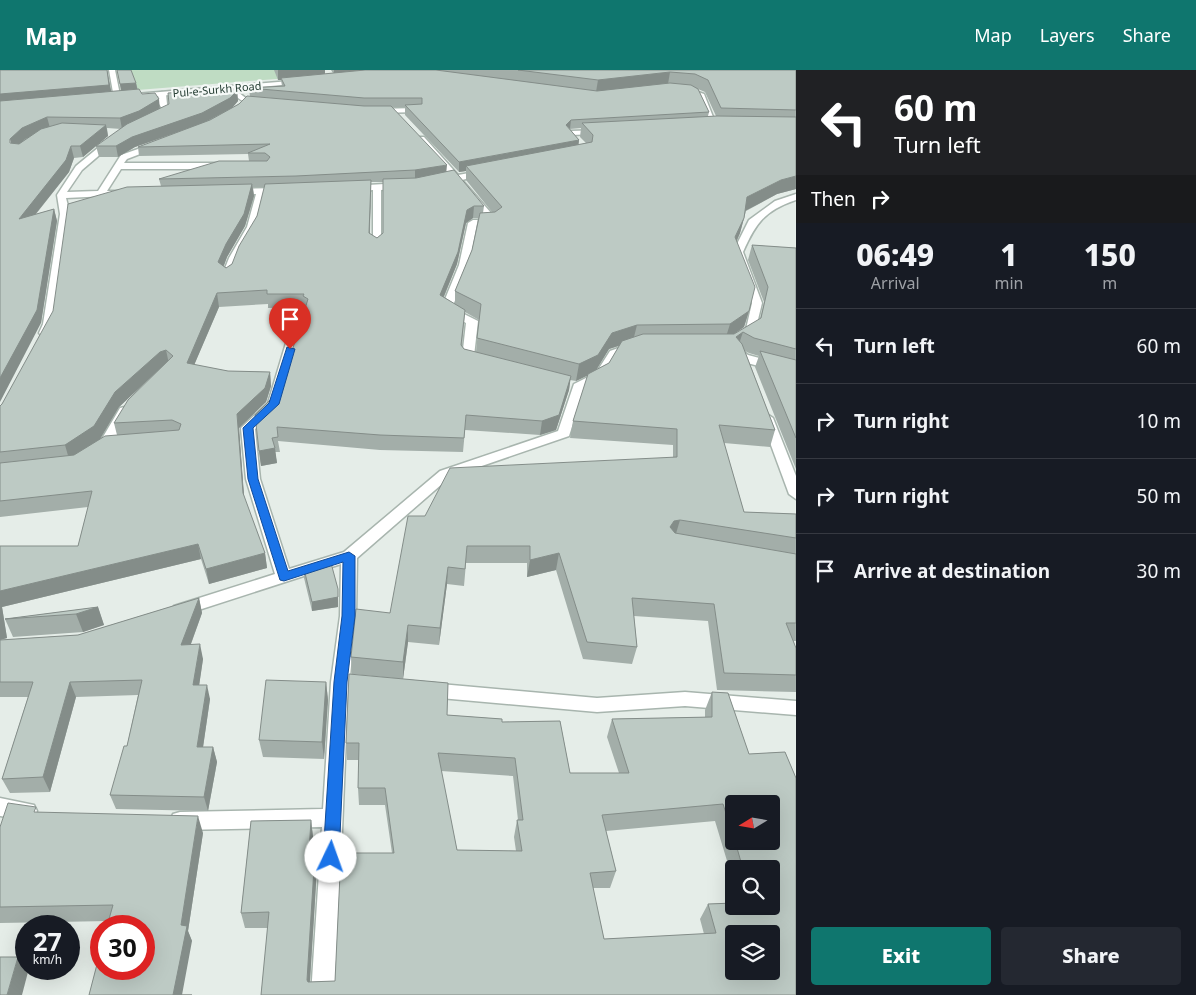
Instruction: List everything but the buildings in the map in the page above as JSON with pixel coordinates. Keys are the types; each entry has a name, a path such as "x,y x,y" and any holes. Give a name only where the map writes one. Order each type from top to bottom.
{"street":[{"path":"112,70 118,98"},
{"name":"Pul-e-Surkh Road","path":"108,99 314,81"},
{"path":"230,88 245,101 275,104"},
{"path":"675,88 692,90 701,96 718,126 704,126"},
{"path":"144,124 160,118 167,110 163,104 162,94"},
{"path":"240,109 245,101"},
{"path":"364,111 397,114 418,110"},
{"path":"413,130 458,178 494,222 473,223 464,265 446,309 472,321 468,358 486,362"},
{"path":"576,140 570,133 608,131"},
{"path":"40,342 49,324 51,315 65,214 61,195 79,168 122,134 112,132"},
{"path":"101,193 124,157 166,140"},
{"path":"117,166 235,166"},
{"path":"432,183 493,172"},
{"path":"342,189 415,185"},
{"path":"376,246 377,188"},
{"path":"227,276 234,258 252,227 261,191"},
{"path":"221,192 288,191"},
{"path":"61,195 131,193"},
{"path":"796,197 778,203 752,222 738,252 757,303 751,330 724,345 744,358 796,372"},
{"path":"284,577 253,479 248,428 274,404 301,313"},
{"path":"165,614 349,556 445,474 564,434 573,386 600,375 614,353 638,344 647,345"},
{"path":"744,358 751,376"},
{"path":"89,455 104,445 125,411 132,404"},
{"path":"762,404 796,494"},
{"path":"104,445 122,444"},
{"path":"324,995 340,682 348,616 349,556"},
{"path":"340,682 390,687"},
{"path":"409,688 597,706 685,699 796,708"},
{"path":"0,807 49,814"},
{"path":"156,821 333,818"}],"green space":[{"path":"123,70 311,70 314,76 125,91"}],"route":[{"path":"290,349 274,404 248,428 253,479 284,577 349,556 348,616 340,682 331,857"}]}
